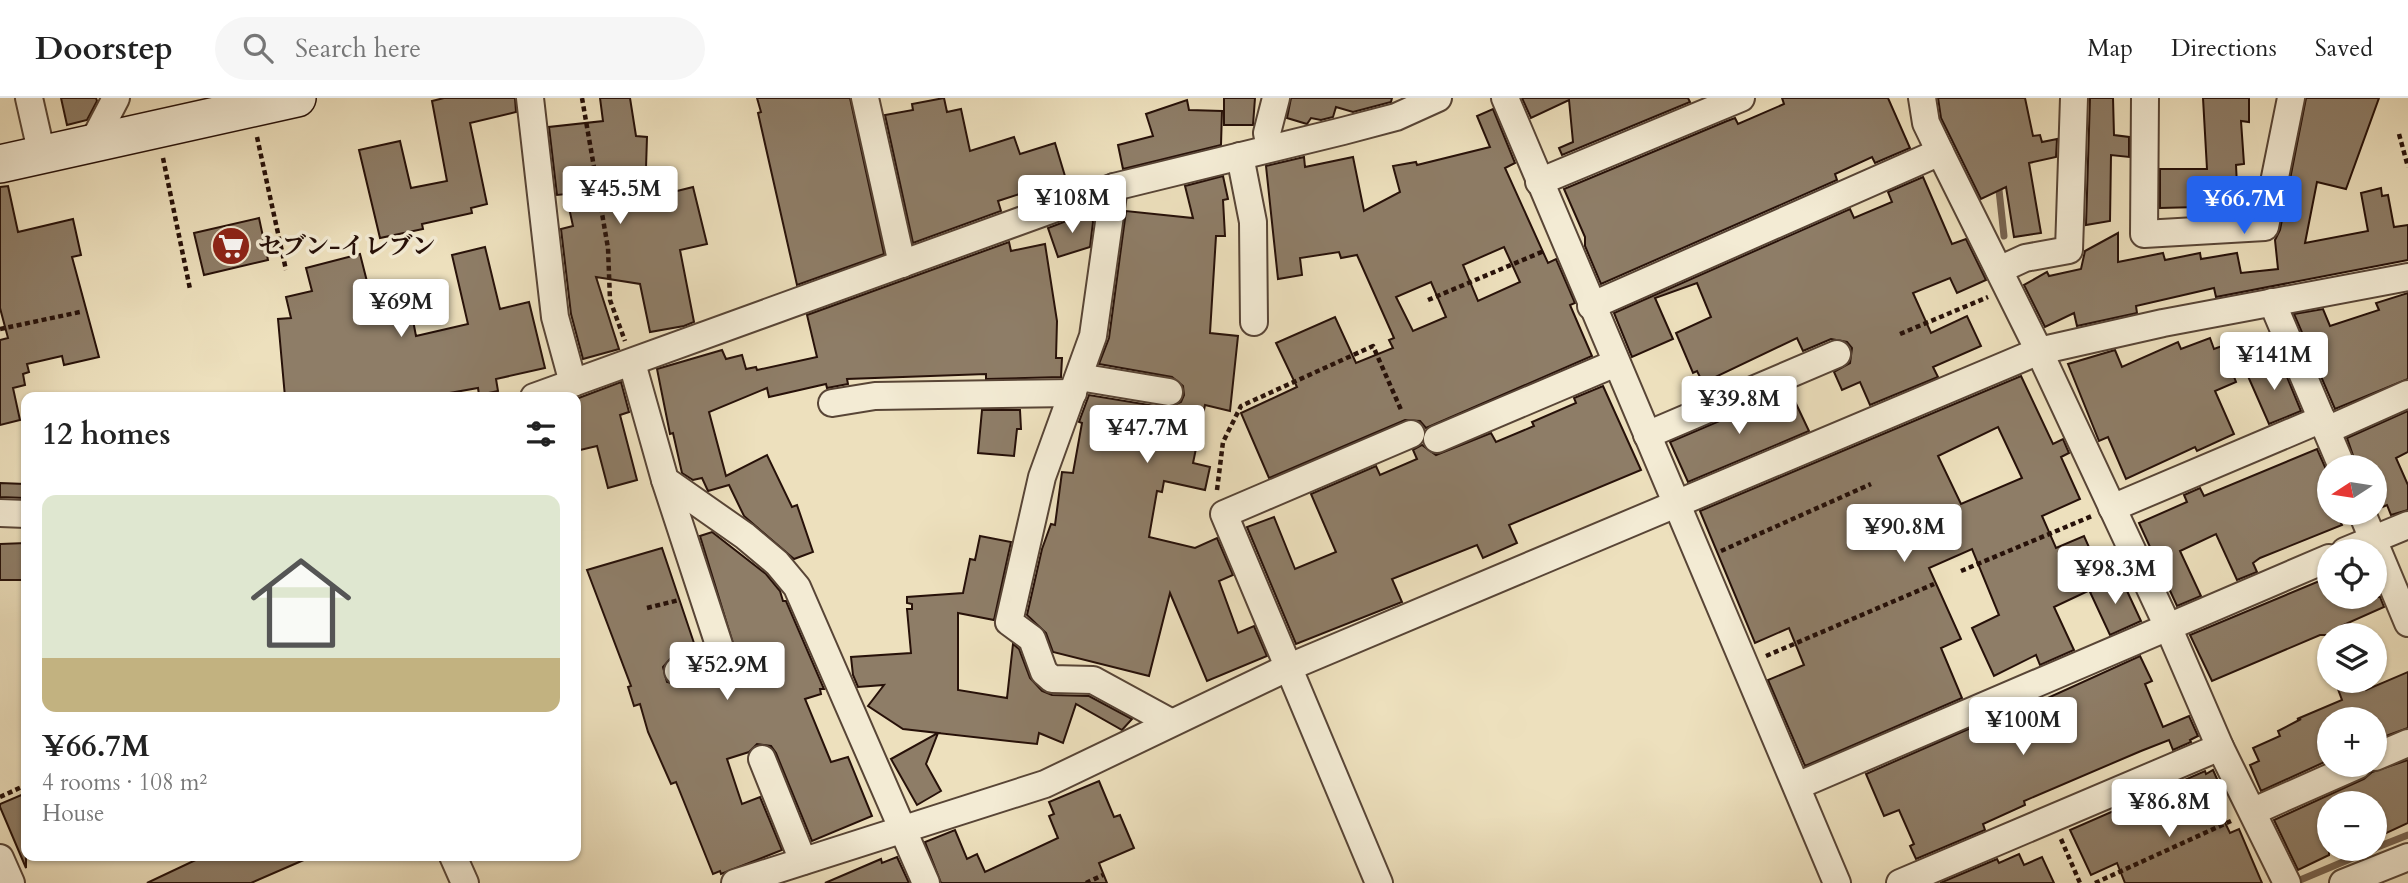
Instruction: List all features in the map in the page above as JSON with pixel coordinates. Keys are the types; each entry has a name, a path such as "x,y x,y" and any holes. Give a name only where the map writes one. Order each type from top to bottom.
{"street":[{"path":"29,98 42,155"},
{"path":"92,144 116,98"},
{"path":"0,164 297,98"},
{"path":"530,98 555,317 573,383"},
{"path":"865,98 902,264"},
{"path":"1270,148 1267,133 1276,98"},
{"path":"548,392 1114,187 1395,117 1438,98"},
{"path":"1505,98 1837,883"},
{"path":"1539,182 1741,98"},
{"path":"1922,98 1926,123 2039,351 2169,629 2220,747 2283,874"},
{"path":"2003,280 2025,258 2070,250 2074,98"},
{"path":"2145,98 2144,234 2265,227 2291,98"},
{"path":"1591,306 1940,152"},
{"path":"1240,156 1253,222 1254,322"},
{"path":"1114,187 1093,336 1042,477 1009,622 1032,639 1044,672 1052,679 1093,680 1170,722"},
{"path":"735,883 1045,783 1287,668 2039,351 2163,323 2408,277"},
{"path":"2273,302 2337,455"},
{"path":"1647,435 1838,354"},
{"path":"632,363 665,480 723,657 677,671"},
{"path":"1379,883 1224,514 1616,363"},
{"path":"832,403 876,396 1076,385 1169,392"},
{"path":"2112,508 2324,424 2408,394"},
{"path":"665,480 745,536 777,563 797,587 926,883"},
{"path":"0,513 21,514"},
{"path":"2367,525 2373,539 2408,525"},
{"path":"1797,786 2169,629 2317,563"},
{"path":"2387,573 2408,623"},
{"path":"2387,752 2408,743"},
{"path":"1900,883 2220,747"},
{"path":"762,759 803,861"},
{"path":"2254,811 2331,777"},
{"path":"2352,881 2408,857"},
{"path":"0,858 11,883"},
{"path":"455,861 465,883"}],"path":[{"path":"582,98 608,248 610,300 632,363"},
{"path":"250,109 286,270"},
{"path":"157,129 190,289"},
{"path":"2399,134 2408,167"},
{"path":"1428,300 1564,242"},
{"path":"1900,334 2003,280"},
{"path":"0,329 80,312"},
{"path":"1224,514 1217,490 1223,442 1241,406 1373,346 1424,436"},
{"path":"1701,559 1871,484"},
{"path":"1961,571 2112,508"},
{"path":"1746,665 1934,584"},
{"path":"647,608 703,594"},
{"path":"0,797 21,787"},
{"path":"2095,883 2254,811"},
{"path":"2052,818 2080,883"},
{"path":"1086,883 1103,875"}],"building":[{"path":"61,98 96,98 97,101 87,120 67,125"},
{"path":"444,98 515,98 516,112 470,123 487,204 471,208 472,213 422,224 423,229 380,238 359,150 400,141 411,188 447,181 432,101"},
{"path":"600,98 630,98 636,136 647,137 645,199 693,187 707,244 680,250 694,322 684,326 650,332 640,284 596,277 619,349 583,359 571,314 561,229 573,226 566,194 557,195 549,127 603,121"},
{"path":"757,98 850,98 884,254 797,285 758,113 761,112"},
{"path":"944,98 947,112 961,109 970,151 1014,137 1020,154 1055,143 1068,186 1037,194 1035,189 998,201 1001,211 913,243 885,115 913,110 912,104"},
{"path":"1224,98 1255,98 1253,125 1224,125"},
{"path":"1291,98 1392,98 1391,102 1353,112 1336,107 1333,117 1321,120 1311,118 1307,124 1287,118"},
{"path":"1522,98 1688,98 1690,102 1562,155 1559,148 1573,142 1569,100 1531,118"},
{"path":"1782,98 1888,98 1910,148 1875,163 1872,157 1835,174 1837,180 1601,284 1585,246 1585,237 1564,189 1735,118 1738,124 1784,104"},
{"path":"1938,98 2025,98 2033,136 2040,135 2042,142 2057,139 2056,157 2029,163 2041,233 2014,237 2006,187 1981,199 1941,118"},
{"path":"2090,98 2113,98 2114,135 2129,137 2129,157 2111,155 2110,221 2086,225"},
{"path":"2203,98 2249,98 2249,122 2241,121 2244,164 2236,165 2238,206 2160,208 2160,169 2207,169"},
{"path":"2306,98 2379,98 2346,189 2317,182 2305,243 2368,231 2361,193 2381,188 2382,196 2388,195 2394,227 2408,225 2408,260 2216,297 2214,288 2136,306 2137,313 2077,326 2074,313 2045,327 2024,285 2047,272 2049,276 2081,269 2085,251 2118,233 2118,262 2163,253 2165,260 2200,253 2201,259 2237,253 2241,273 2278,269 2275,240 2280,230"},
{"path":"1187,100 1189,110 1222,111 1221,145 1123,169 1118,145 1153,136 1146,114"},
{"path":"1493,109 1515,163 1505,168 1548,263 1556,259 1575,303 1570,305 1592,356 1426,428 1420,421 1405,420 1269,478 1241,413 1297,387 1276,343 1335,317 1356,363 1393,348 1389,340 1394,338 1357,255 1341,258 1339,252 1300,258 1302,275 1278,279 1266,166 1304,157 1305,167 1353,157 1364,211 1400,192 1393,166 1416,162 1417,165 1490,147 1477,116","holes":["1504,247 1520,282 1478,301 1463,265","1431,282 1446,317 1413,331 1396,297"]},
{"path":"1223,176 1228,199 1223,200 1225,236 1216,236 1210,333 1238,336 1230,411 1205,405 1193,463 1210,467 1205,490 1164,481 1162,492 1157,491 1149,537 1195,548 1217,538 1233,575 1219,581 1238,633 1254,626 1267,656 1207,681 1170,593 1149,676 1053,652 1046,633 1027,615 1042,549 1051,524 1055,525 1062,472 1073,473 1082,423 1079,422 1089,395 1167,408 1181,402 1184,395 1183,386 1172,377 1099,364 1109,338 1126,211 1193,218 1185,186"},
{"path":"1923,177 1952,244 1966,239 1986,280 1957,293 1950,278 1913,293 1931,333 1967,316 1981,346 1933,367 1938,377 1870,405 1860,382 1842,390 1834,372 1850,363 1852,348 1847,342 1831,339 1803,351 1797,338 1703,383 1697,371 1693,373 1676,333 1711,317 1697,283 1655,298 1673,339 1632,357 1614,313 1850,209 1854,218 1892,202 1888,192"},
{"path":"8,186 18,232 73,219 81,255 72,257 99,357 64,365 62,356 27,364 29,372 23,374 25,385 13,388 20,420 0,425 0,340 8,338 0,308 0,187"},
{"path":"1090,212 1093,222 1090,247 1058,257 1048,228"},
{"name":"セブン-イレブン","path":"259,218 268,260 204,275 194,233"},
{"path":"1009,242 1011,251 1045,244 1057,321 1056,358 1062,358 1061,377 986,379 986,374 847,379 848,384 827,388 826,384 769,397 767,388 709,412 726,476 767,455 792,507 797,505 813,552 794,559 744,516 729,485 708,491 702,478 693,480 682,473 673,433 670,434 657,369 722,350 726,359 742,355 746,369 756,367 757,370 817,357 807,315"},
{"path":"485,247 500,309 529,302 545,368 496,379 498,391 493,392 479,392 478,388 455,392 285,392 278,319 291,318 286,297 312,291 306,268 360,254 375,313 410,305 416,336 468,324 452,255"},
{"path":"2408,293 2408,379 2335,409 2294,314 2323,309 2330,326 2379,310 2376,303"},
{"path":"2210,338 2214,349 2222,346 2236,382 2215,391 2234,434 2197,451 2195,447 2126,479 2108,437 2099,441 2068,364 2115,350 2122,367 2178,342 2181,349"},
{"path":"2280,360 2301,411 2269,424 2247,374"},
{"path":"2021,376 2053,444 2063,439 2069,453 2061,457 2080,499 2042,516 2056,548 2084,536 2105,583 2054,607 2074,650 2040,665 2036,655 1994,676 1972,628 1999,615 1972,549 1929,568 1961,639 1941,648 1962,698 1805,766 1768,680 1804,665 1789,628 1755,643 1700,511","holes":["1998,427 2022,478 1961,504 1938,456"]},
{"path":"621,382 629,412 620,415 637,480 608,488 597,446 581,450 581,397"},
{"path":"1603,386 1641,470 1509,525 1517,543 1483,558 1477,545 1392,579 1402,602 1296,644 1247,527 1274,517 1295,569 1336,552 1311,494 1376,466 1380,475 1417,459 1413,450 1422,445 1436,455 1491,433 1496,442 1534,426 1532,422 1576,403 1574,398"},
{"path":"1790,391 1809,431 1688,482 1670,442"},
{"path":"982,410 1020,410 1021,429 1017,429 1014,456 978,453"},
{"path":"2408,411 2408,452 2396,458 2408,485 2408,510 2391,515 2387,505 2387,455 2353,455 2347,438"},
{"path":"2317,449 2320,455 2317,455 2317,525 2342,525 2260,558 2253,563 2257,572 2237,580 2216,534 2180,551 2201,596 2177,606 2139,523 2187,502 2184,495 2200,488 2204,496"},
{"path":"0,483 21,484 21,498 0,497"},
{"path":"712,532 766,574 780,591 783,601 786,601 824,689 820,689 821,694 805,699 831,762 848,757 872,816 812,841 776,753 771,746 757,744 749,752 727,759 742,804 760,797 782,850 721,874 720,871 713,874 676,782 671,784 648,732 640,704 634,706 628,687 631,686 587,570 662,548 696,649 673,656 663,667 667,682 683,686 728,672 738,660 700,536"},
{"path":"980,536 1011,542 994,620 958,613 958,690 1007,698 1013,644 1019,649 1030,678 1042,691 1052,695 1089,696 1132,719 1122,730 1076,704 1063,743 1039,733 1037,744 903,729 868,706 884,685 858,687 853,675 851,657 911,653 907,609 912,609 912,604 907,603 907,597 963,593 970,559 975,560"},
{"path":"21,543 21,580 0,580 0,544"},
{"path":"2121,578 2141,621 2110,635 2090,592"},
{"path":"2317,582 2317,609 2379,609 2348,623 2317,623 2317,636 2212,681 2190,635"},
{"path":"2140,656 2152,681 2145,684 2163,727 2189,716 2198,736 2173,750 2169,740 2024,801 2025,805 1983,824 1985,830 1916,859 1910,846 1914,844 1899,810 1884,816 1866,774 1973,727 1984,727"},
{"path":"2408,672 2408,728 2387,736 2387,707 2325,707 2342,700 2339,693 2387,693 2387,681"},
{"path":"2317,711 2317,765 2261,791 2250,765 2259,761 2253,748 2280,736 2278,731 2301,719 2297,719"},
{"path":"938,733 926,764 941,791 917,805 891,759"},
{"path":"2408,760 2408,823 2387,833 2387,791 2338,791 2366,777 2387,777 2387,767"},
{"path":"2213,770 2222,790 2212,796 2230,833 2239,829 2262,883 2125,883 2117,863 2091,875 2070,830 2205,771 2206,774"},
{"path":"1099,781 1114,817 1120,815 1134,848 1099,863 1107,883 941,883 925,842 955,830 967,859 977,854 985,872 1058,838 1049,816 1054,814 1049,802"},
{"path":"21,795 21,856 0,807 0,804"},
{"path":"2317,800 2317,861 2298,870 2274,820"},
{"path":"2019,854 2024,865 2042,857 2054,883 1940,883 1997,859 1999,863"},
{"path":"897,857 909,883 825,883 881,859 882,863"},
{"path":"193,861 302,861 251,883 147,883"}],"waterway":[{"path":"1998,181 2004,236"},
{"path":"2387,843 2408,835"},
{"path":"2293,883 2345,861"}],"place":[{"name":"セブン-イレブン","path":"231,246"}]}
